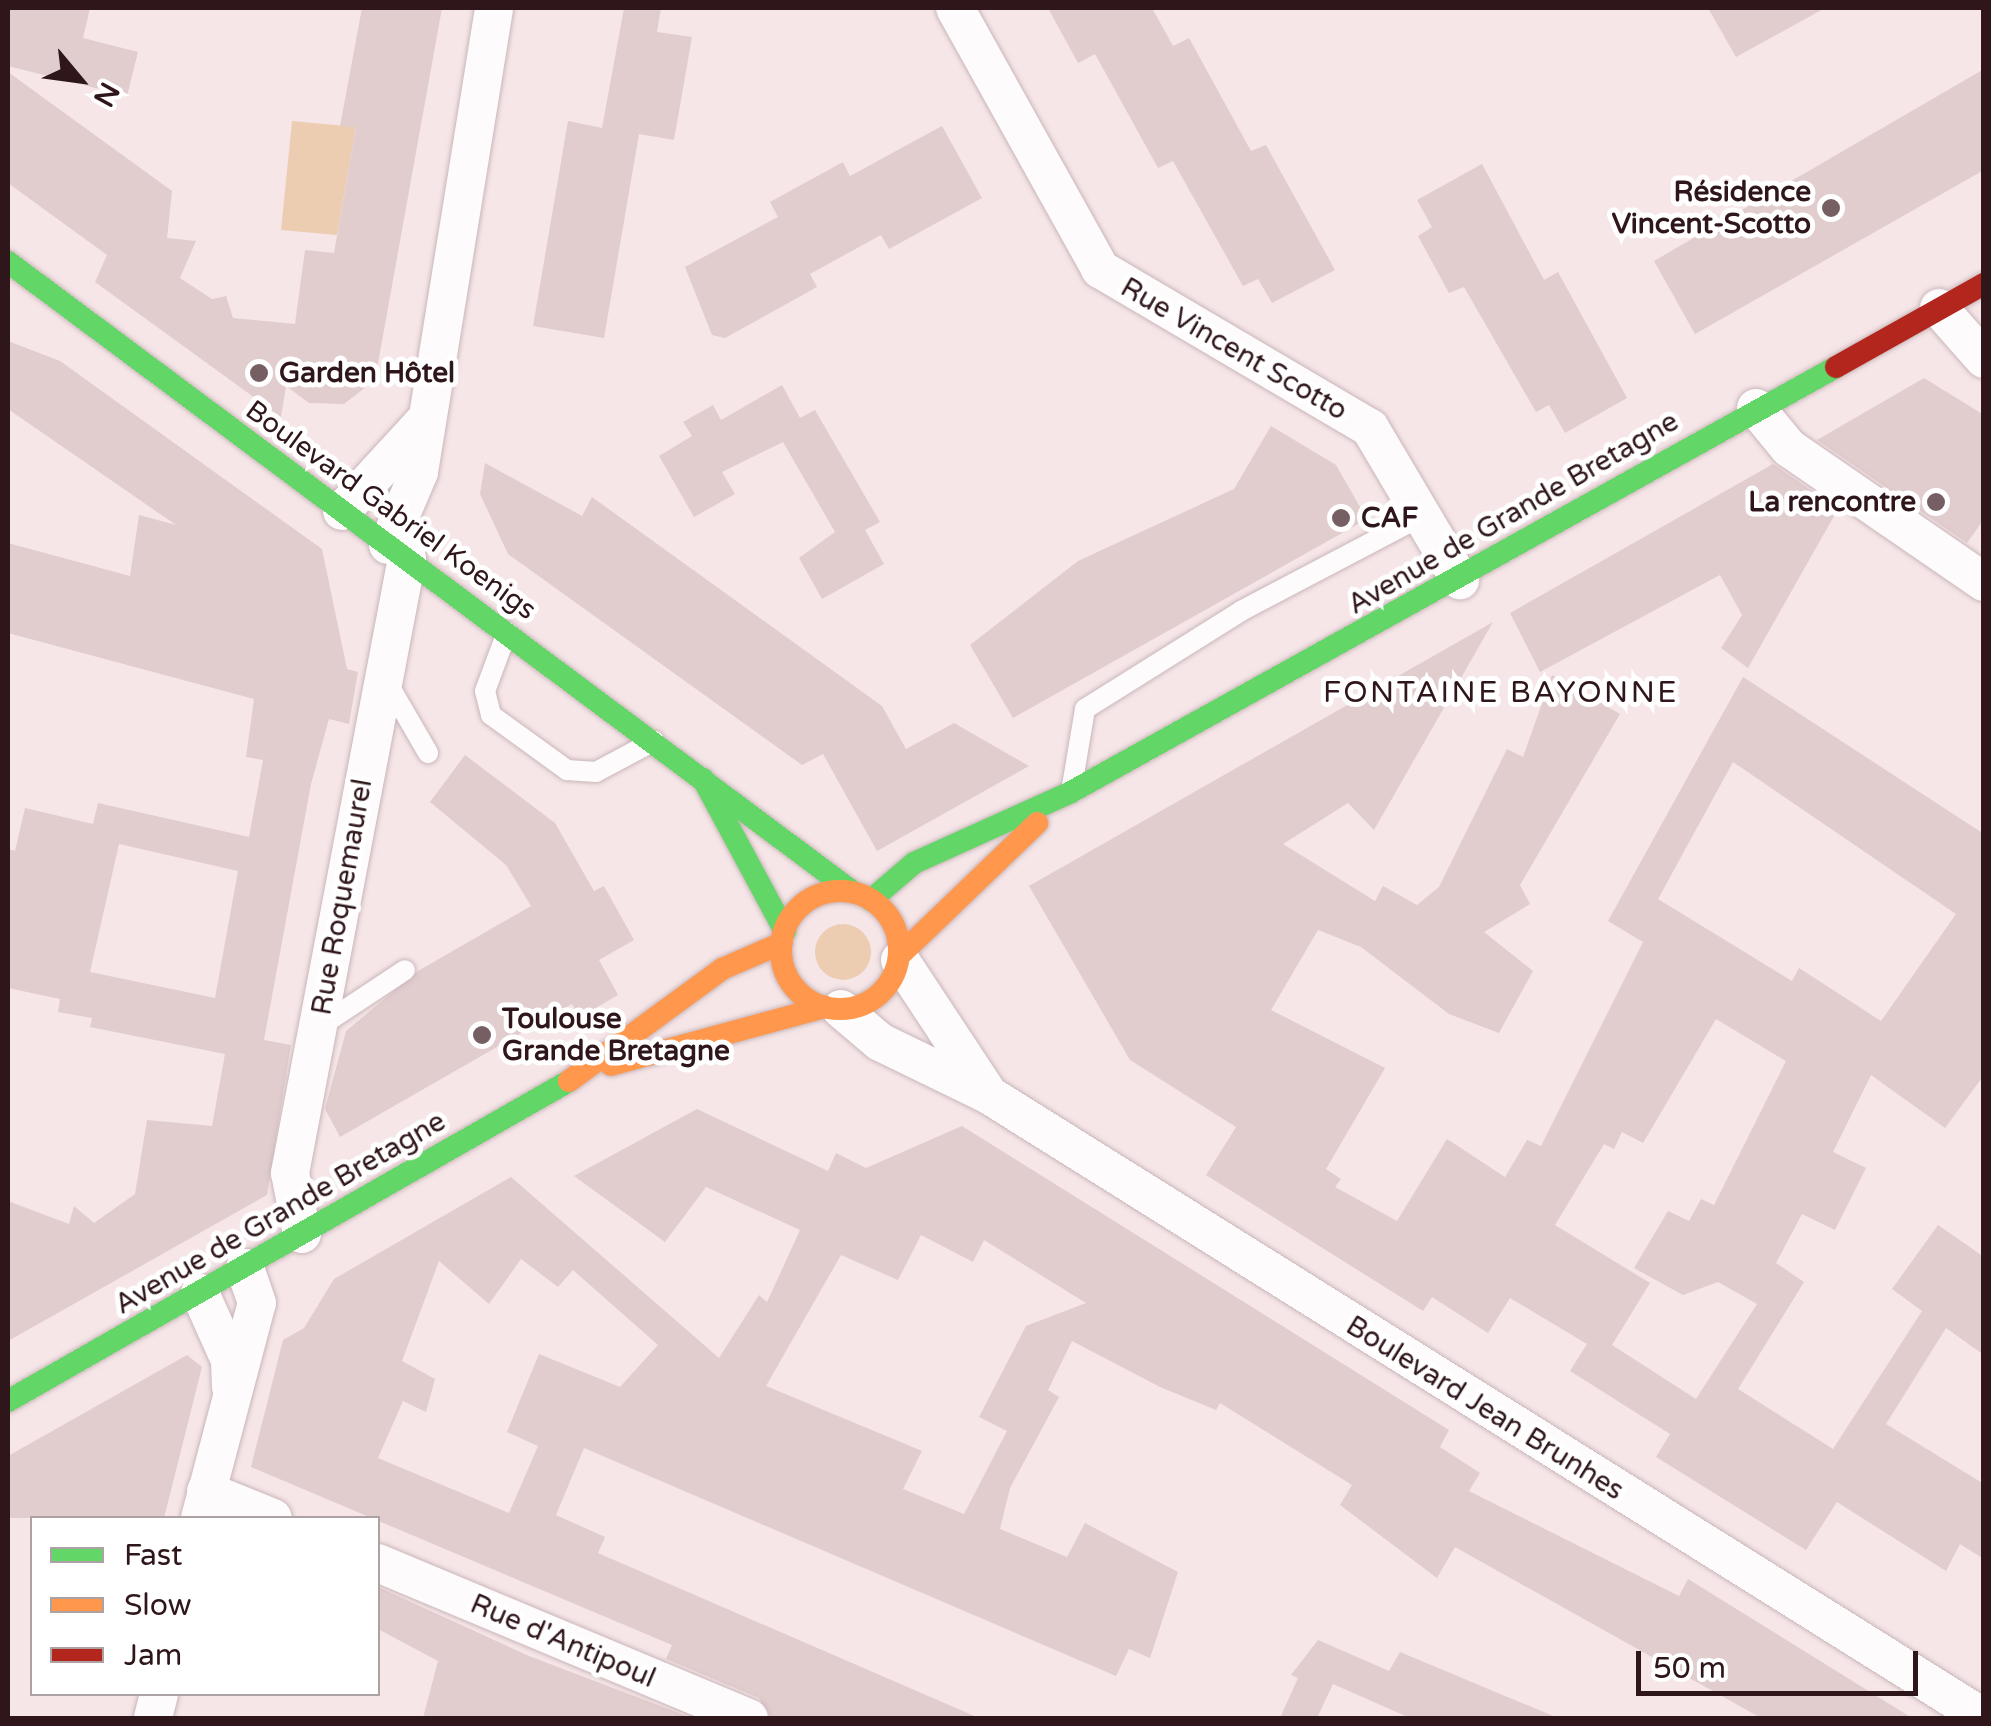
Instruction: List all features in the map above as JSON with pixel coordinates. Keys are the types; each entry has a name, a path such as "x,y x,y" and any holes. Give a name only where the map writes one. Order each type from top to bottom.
{"main road":[{"name":"Boulevard Gabriel Koenigs","path":"8,262 57,307 690,762 862,896"},
{"name":"Avenue de Grande Bretagne","path":"862,896 914,863 1071,792 1460,580 1756,408 1984,284"},
{"name":"Boulevard Gabriel Koenigs","path":"8,285 57,307"},
{"name":"Boulevard Gabriel Koenigs","path":"690,762 783,937"},
{"name":"Avenue de Grande Bretagne","path":"900,957 1071,792"},
{"path":"862,896 894,926 900,957 877,995 833,1008 796,989 783,937 812,898 862,896"},
{"name":"Avenue de Grande Bretagne","path":"8,1402 581,1074 722,968 783,937"},
{"name":"Avenue de Grande Bretagne","path":"581,1074 833,1008"}],"street":[{"name":"Rue Roquemaurel","path":"302,1234 290,1173 382,676 398,551 411,501 494,8"},
{"name":"Rue Vincent Scotto","path":"956,8 1100,269 1370,428 1426,514 1460,580"},
{"path":"1939,308 1984,359"},
{"path":"1756,408 1788,448 1984,582"},
{"path":"342,512 423,423"},
{"name":"Boulevard Jean Brunhes","path":"900,957 989,1095"},
{"name":"Boulevard Jean Brunhes","path":"833,1008 880,1042 989,1095 1984,1718"},
{"path":"244,1268 258,1304 231,1390 203,1505 261,1516"},
{"path":"200,1293 230,1360 231,1390"},
{"name":"Rue d'Antipoul","path":"380,1563 749,1718"}],"lane":[{"name":"Avenue de Grande Bretagne","path":"1071,792 1085,709 1241,612 1426,514"},
{"path":"508,630 485,691 491,715 567,770 596,772 658,739"},
{"path":"382,676 428,753"},
{"path":"318,1028 405,970"}],"shaded area":[{"path":"292,121 356,127 337,235 281,230"},
{"path":"843,924 863,932 871,952 863,972 843,980 823,972 815,952 823,932"}],"building":[{"path":"8,8 90,8 83,38 138,52 127,96 8,66"},
{"path":"362,8 442,8 375,380 344,404 309,403 286,386 281,417 95,282 107,255 8,183 8,72 172,191 167,238 196,241 180,278 212,299 226,296 233,318 295,324 305,250 334,253 356,127 340,126"},
{"path":"624,8 661,8 657,32 692,37 674,140 639,134 604,338 533,326 568,121 602,128"},
{"path":"1048,8 1152,8 1173,46 1189,38 1251,151 1266,145 1335,270 1272,303 1258,279 1243,286 1173,161 1158,168 1095,54 1078,63"},
{"path":"1708,8 1825,8 1736,57"},
{"name":"Résidence Vincent-Scotto","path":"1984,69 1984,170 1695,334 1654,261"},
{"path":"942,126 982,198 889,249 881,235 810,274 817,287 725,338 712,335 685,267 778,217 770,202 843,162 850,176"},
{"path":"1482,164 1544,280 1558,272 1627,398 1565,433 1549,405 1536,412 1464,287 1449,293 1418,236 1432,227 1417,200"},
{"path":"8,341 60,361 322,549 347,669 358,672 349,724 329,719 311,784 264,1040 291,1045 267,1195 8,1341 8,1201 69,1224 74,1206 94,1223 135,1194 147,1120 212,1126 225,1054 90,1027 92,1018 58,1012 60,999 8,988 8,849 15,851 25,808 93,824 98,803 249,837 263,760 246,757 254,699 8,633 8,543 130,576 139,515 176,525 8,409","holes":["119,844 238,871 215,998 90,972"]},
{"path":"1924,378 1984,415 1984,519 1967,543 1817,440"},
{"path":"782,385 800,418 815,410 880,522 865,530 884,564 822,599 799,558 835,532 783,442 722,472 735,494 694,517 659,456 692,436 683,422 713,405 721,420"},
{"path":"1271,426 1336,465 1367,519 1013,718 970,645 1078,561 1234,489"},
{"path":"485,463 582,516 592,497 882,706 906,749 954,723 1029,766 877,851 823,754 802,765 508,554 480,494"},
{"path":"1773,464 1838,509 1748,668 1721,648 1742,615 1720,575 1540,672 1510,613"},
{"path":"1493,622 1374,830 1348,803 1283,844 1375,901 1383,886 1417,905 1439,887 1507,749 1523,757 1552,675 1620,714 1520,885 1530,904 1484,932 1533,971 1499,1033 1449,1014 1361,947 1318,930 1271,1010 1385,1068 1326,1169 1341,1179 1335,1187 1397,1221 1447,1139 1505,1177 1527,1140 1541,1146 1643,942 1608,921 1743,677 1984,834 1984,1075 1945,1128 1871,1075 1833,1152 1866,1168 1835,1230 1802,1214 1776,1263 1804,1282 1738,1389 1833,1449 1922,1311 1892,1289 1938,1225 1984,1257 1984,1355 1946,1328 1886,1424 1984,1484 1984,1559 1960,1544 1946,1571 1837,1502 1806,1550 1656,1457 1670,1434 1570,1371 1587,1344 1510,1298 1488,1333 1432,1297 1423,1311 1206,1175 1236,1127 1130,1060 1029,886","holes":["1733,762 1956,914 1881,1021 1799,968 1792,981 1658,899","1716,1019 1786,1061 1714,1205 1701,1199 1689,1221 1668,1211 1634,1268 1683,1295 1718,1282 1757,1304 1696,1399 1612,1345 1650,1283 1555,1225 1604,1144 1614,1149 1622,1132 1643,1143"]},
{"path":"465,755 555,823 594,891 604,886 634,940 599,960 618,995 580,1017 572,1004 340,1137 325,1109 346,1031 418,971 531,906 506,865 430,802"},
{"path":"697,1109 828,1171 836,1153 866,1168 962,1126 1449,1430 1440,1447 1480,1473 1469,1491 1679,1596 1688,1579 1912,1718 1761,1718 1455,1547 1437,1578 1340,1505 1352,1485 1220,1403 1216,1410 1160,1387 1072,1341 1048,1390 1059,1397 1010,1488 1000,1529 1067,1557 1085,1523 1178,1572 1150,1658 1129,1649 1116,1676 584,1448 556,1515 605,1537 598,1553 979,1718 771,1718 759,1698 666,1659 672,1645 380,1522 380,1516 367,1516 251,1467 283,1340 304,1328 334,1279 511,1177 719,1358 759,1295 767,1302 800,1230 706,1187 665,1242 574,1176","holes":["921,1235 973,1262 984,1240 1086,1303 1026,1326 979,1417 1007,1431 964,1514 903,1489 922,1451 766,1386 841,1255 898,1280","521,1259 558,1287 573,1270 658,1345 620,1387 539,1354 507,1432 538,1446 509,1513 378,1458 403,1401 426,1412 435,1379 402,1361 439,1261 489,1304"]},
{"path":"187,1355 202,1367 165,1516 8,1518 8,1456"},
{"path":"380,1588 529,1656 692,1718 423,1718 438,1661 380,1630"},
{"path":"1318,1640 1389,1671 1400,1652 1558,1718 1410,1718 1333,1684 1317,1718 1280,1718 1298,1678 1291,1675"}],"traffic: fast":[{"path":"8,262 853,892"},
{"path":"871,900 914,863 1071,792 1836,367"},
{"path":"703,779 785,931"},
{"path":"8,1401 569,1081"}],"traffic: slow":[{"path":"901,954 1037,823"},
{"path":"840,891 873,901 889,917 899,950 889,983 873,999 840,1009 807,999 791,983 781,950 791,917 807,901 840,891"},
{"path":"569,1081 722,969 782,943"},
{"path":"611,1065 825,1007"}],"traffic: jam":[{"path":"1836,367 1984,284"}],"place":[{"name":"Résidence Vincent-Scotto","path":"1831,208"},
{"name":"Garden Hôtel","path":"259,373"},
{"name":"La rencontre","path":"1936,502"},
{"name":"CAF","path":"1341,518"},
{"name":"Toulouse Grande Bretagne","path":"482,1035"}],"district":[{"name":"FONTAINE BAYONNE","path":"1501,693"}]}
